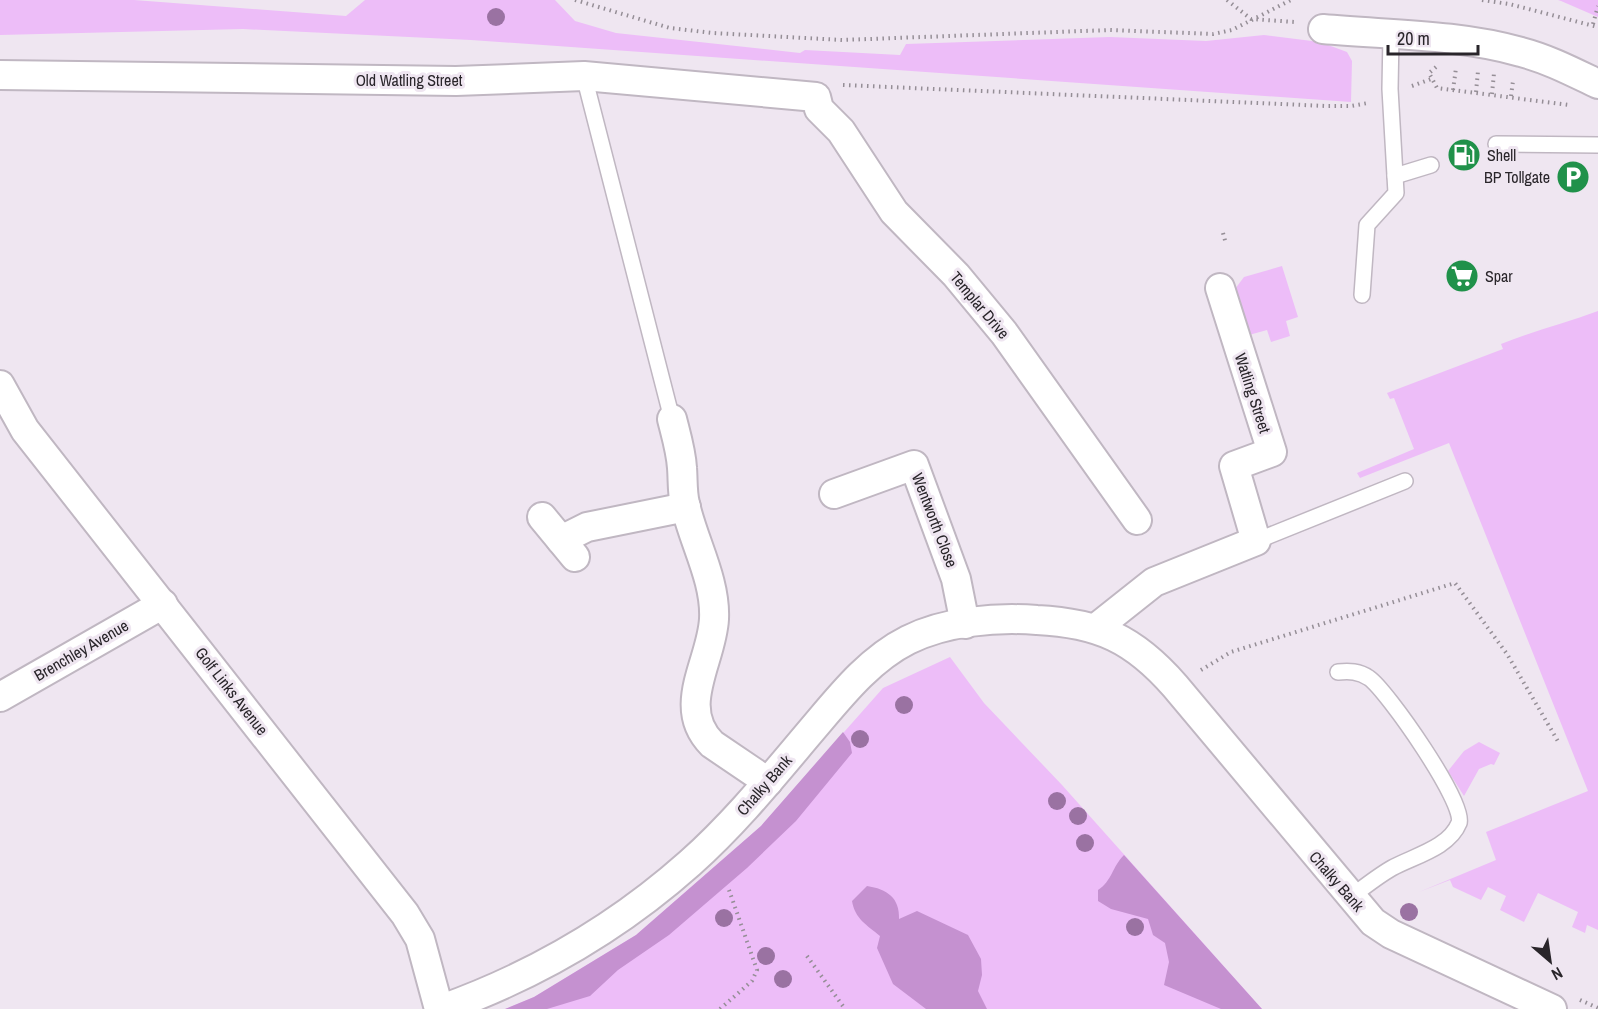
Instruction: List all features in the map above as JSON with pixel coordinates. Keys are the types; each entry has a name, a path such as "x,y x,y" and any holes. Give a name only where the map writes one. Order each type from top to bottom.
{"street":[{"path":"1323,29 1470,42 1521,52 1598,84"},
{"name":"Old Watling Street","path":"0,75 456,81 584,76 816,97"},
{"name":"Templar Drive","path":"816,97 819,109 841,131 894,212 956,275 1004,333 1137,520"},
{"name":"Watling Street","path":"1220,288 1272,452 1234,466 1248,507 1256,541"},
{"name":"Golf Links Avenue","path":"0,385 25,430 405,914 420,939 441,1009"},
{"path":"672,419 680,453 686,507 714,612 711,639 695,699 695,714 704,736 711,744 768,782"},
{"name":"Wentworth Close","path":"834,494 914,465 954,573 964,624"},
{"path":"542,517 568,548 587,527 686,507"},
{"path":"1096,628 1154,582 1256,541"},
{"name":"Brenchley Avenue","path":"0,697 163,604"},
{"name":"Chalky Bank","path":"441,1009 540,968 604,929 670,881 726,830 849,687 879,658 917,636 964,624 1022,619 1067,622 1096,628 1124,640 1143,653 1175,686 1373,922 1386,932 1552,1009"}],"lane":[{"path":"1362,295 1367,225 1396,193 1390,94 1391,35"},
{"path":"584,76 672,419"},
{"path":"1496,144 1598,146"},
{"path":"1395,176 1431,165"},
{"path":"1256,541 1405,481"},
{"path":"1338,672 1357,673 1376,684 1440,773 1454,797 1461,816 1457,827 1445,841 1390,869 1351,897"}],"path":[{"path":"575,0 670,28 804,40 1110,30 1213,34 1232,30 1291,0"},
{"path":"1227,0 1251,19 1318,24 1323,29"},
{"path":"1482,0 1509,4 1598,27"},
{"path":"1593,24 1598,6"},
{"path":"1442,67 1429,73 1437,88 1511,96 1577,108"},
{"path":"1449,67 1462,68"},
{"path":"1453,90 1456,68"},
{"path":"1468,69 1516,77 1511,96"},
{"path":"1476,92 1478,70"},
{"path":"1492,94 1494,73"},
{"path":"816,97 816,83 1326,106 1363,104 1431,79"},
{"path":"1530,99 1531,90"},
{"path":"1223,232 1227,244"},
{"path":"1175,686 1231,652 1455,583 1507,654 1559,742"},
{"path":"720,1009 752,981 757,970 729,890"},
{"path":"807,956 845,1009"}],"shaded area":[{"path":"0,0 134,0 346,16 365,0 555,0 575,21 616,33 800,53 805,50 900,55 906,44 1110,37 1206,41 1264,35 1320,42 1347,52 1352,61 1351,102 471,40 243,29 0,35"},
{"path":"1558,0 1598,0 1598,17 1561,1"},
{"path":"1282,266 1298,317 1286,321 1290,336 1271,342 1267,330 1249,335 1232,293 1244,277"},
{"path":"1598,311 1598,930 1587,925 1585,933 1572,927 1578,912 1538,893 1524,922 1500,910 1506,896 1488,887 1481,900 1453,887 1450,880 1419,892 1496,860 1486,832 1588,791 1449,443 1360,478 1357,473 1414,449 1394,398 1390,399 1387,393 1503,349 1501,344"},
{"path":"950,657 984,703 1062,785 1262,1009 505,1009 534,997 636,935 761,826 883,688"},
{"path":"843,732 850,742 852,753 796,821 747,868 669,935 618,970 590,996 547,1009 505,1009 534,997 636,935 761,826"},
{"path":"1479,742 1500,753 1494,765 1479,769 1464,796 1448,771 1464,751"},
{"path":"1124,855 1262,1009 1221,1009 1164,985 1169,962 1165,943 1153,935 1148,919 1111,909 1098,901 1098,890"},
{"path":"867,886 881,889 895,900 899,919 917,911 968,935 981,959 982,975 978,991 987,1009 926,1009 893,984 877,948 880,936 862,921 852,901"}],"place":[{"name":"Shell","path":"1464,155"},
{"name":"BP Tollgate","path":"1573,177"},
{"name":"Spar","path":"1462,276"}]}
